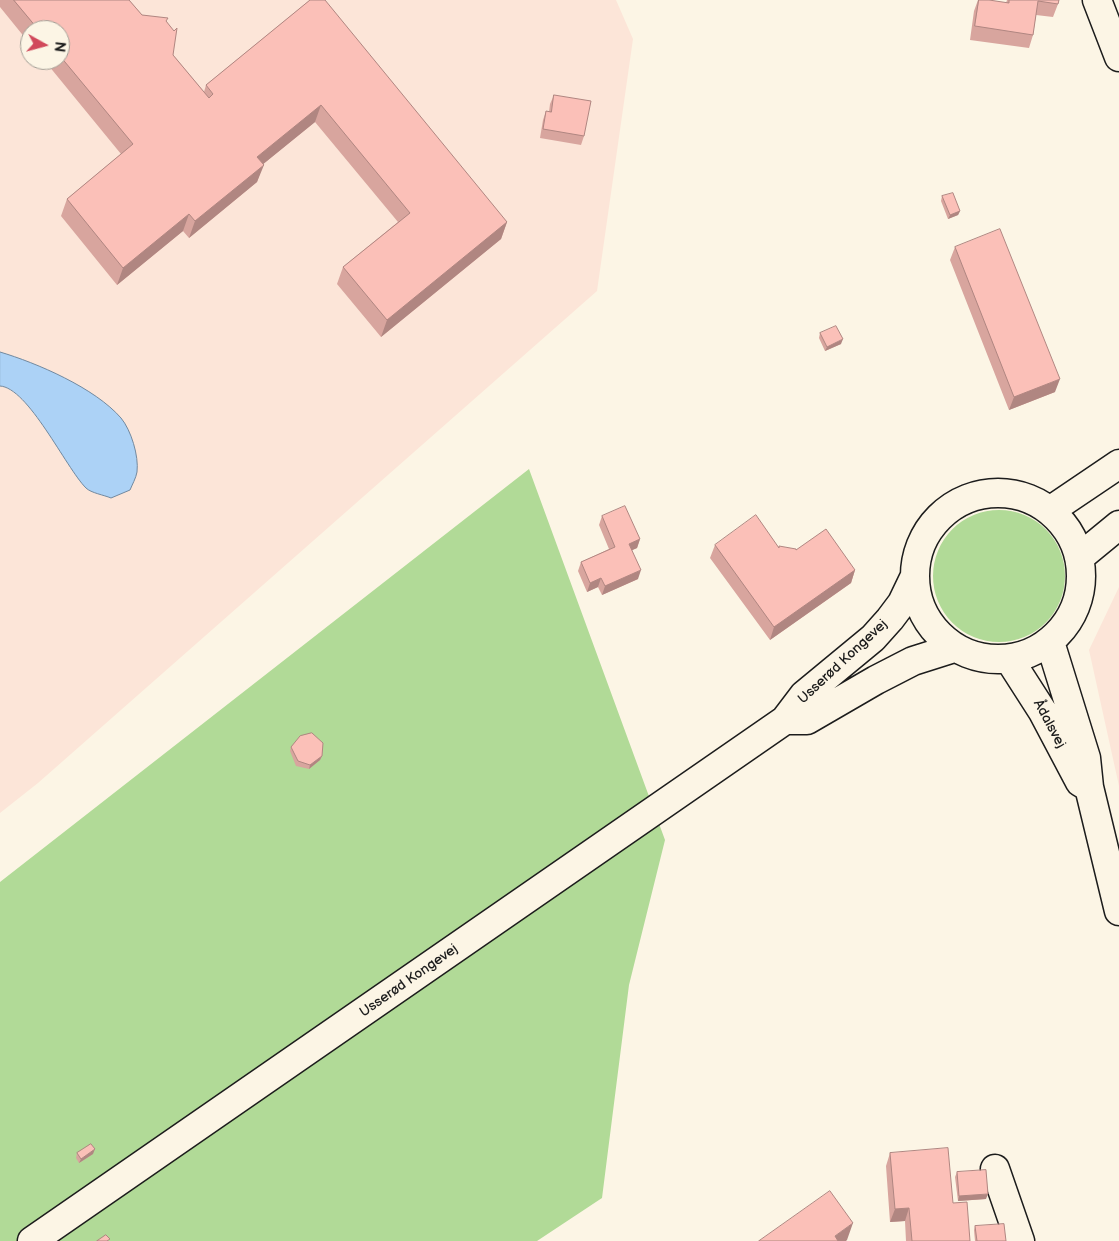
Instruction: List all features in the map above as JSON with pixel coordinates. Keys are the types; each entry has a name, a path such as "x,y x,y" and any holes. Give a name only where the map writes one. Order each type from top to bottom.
{"main road":[{"path":"1097,0 1119,57"},
{"path":"1051,510 1119,464"},
{"path":"1001,492 1027,497 1051,510 1069,531 1080,557 1082,576 1080,595 1074,613 1064,629 1050,642 1030,654 1009,660 981,658 954,648 933,630 920,606 914,578 917,557 924,536 937,519 954,505 974,496 1001,492"},
{"path":"1080,557 1119,525"},
{"name":"Usserød Kongevej","path":"32,1241 786,720 804,695 873,638 902,603 914,578"},
{"name":"Ådalsvej","path":"1050,642 1086,758 1089,787 1119,911"},
{"name":"Usserød Kongevej","path":"786,720 807,720 913,661 954,648"},
{"name":"Ådalsvej","path":"1009,660 1043,712 1080,782 1089,787"},
{"path":"995,1169 1020,1241"}],"shaded area":[{"path":"0,0 616,0 633,39 597,291 38,783 0,813"},
{"path":"1119,587 1119,786 1089,650"}],"green space":[{"path":"529,469 665,840 629,985 602,1198 537,1241 0,1241 0,882"},
{"path":"999,510 1012,511 1024,515 1046,529 1060,551 1064,563 1064,589 1060,601 1046,623 1024,637 1012,641 999,642 986,641 974,637 952,623 938,601 934,589 933,576 934,563 938,551 952,529 974,515 986,511"}],"water":[{"path":"0,352 65,378 110,407 121,418 131,436 137,458 137,472 130,490 111,498 94,493 86,488 34,413 11,390 0,386"}],"building":[{"path":"14,0 129,0 142,15 168,18 166,21 174,31 177,28 173,55 209,98 213,94 206,85 310,0 325,0 507,222 387,320 343,267 410,213 321,105 257,157 264,165 195,221 189,214 123,268 67,199 133,144 70,68 70,20 31,20"},
{"path":"979,0 1009,3 1009,0 1059,0 1058,4 1038,1 1033,35 975,26"},
{"path":"554,95 591,101 584,136 543,129 546,111 551,112"},
{"path":"953,193 960,211 950,215 942,196"},
{"path":"1000,229 1060,379 1014,397 955,247"},
{"path":"836,326 843,339 827,347 820,333"},
{"path":"625,506 640,539 629,544 641,570 605,586 601,578 590,583 581,562 615,547 602,516"},
{"path":"756,515 779,548 779,546 796,550 826,529 855,570 774,627 715,545"},
{"path":"312,733 323,743 322,756 310,765 298,761 291,747 300,736"},
{"path":"91,1144 95,1149 81,1159 77,1153"},
{"path":"948,1148 953,1203 967,1202 970,1241 912,1241 909,1208 895,1209 890,1153"},
{"path":"986,1170 988,1194 959,1196 957,1172"},
{"path":"830,1191 853,1223 835,1236 838,1241 759,1241"},
{"path":"1004,1224 1006,1241 977,1241 975,1226"},
{"path":"106,1235 110,1239 107,1241 97,1241"}]}
